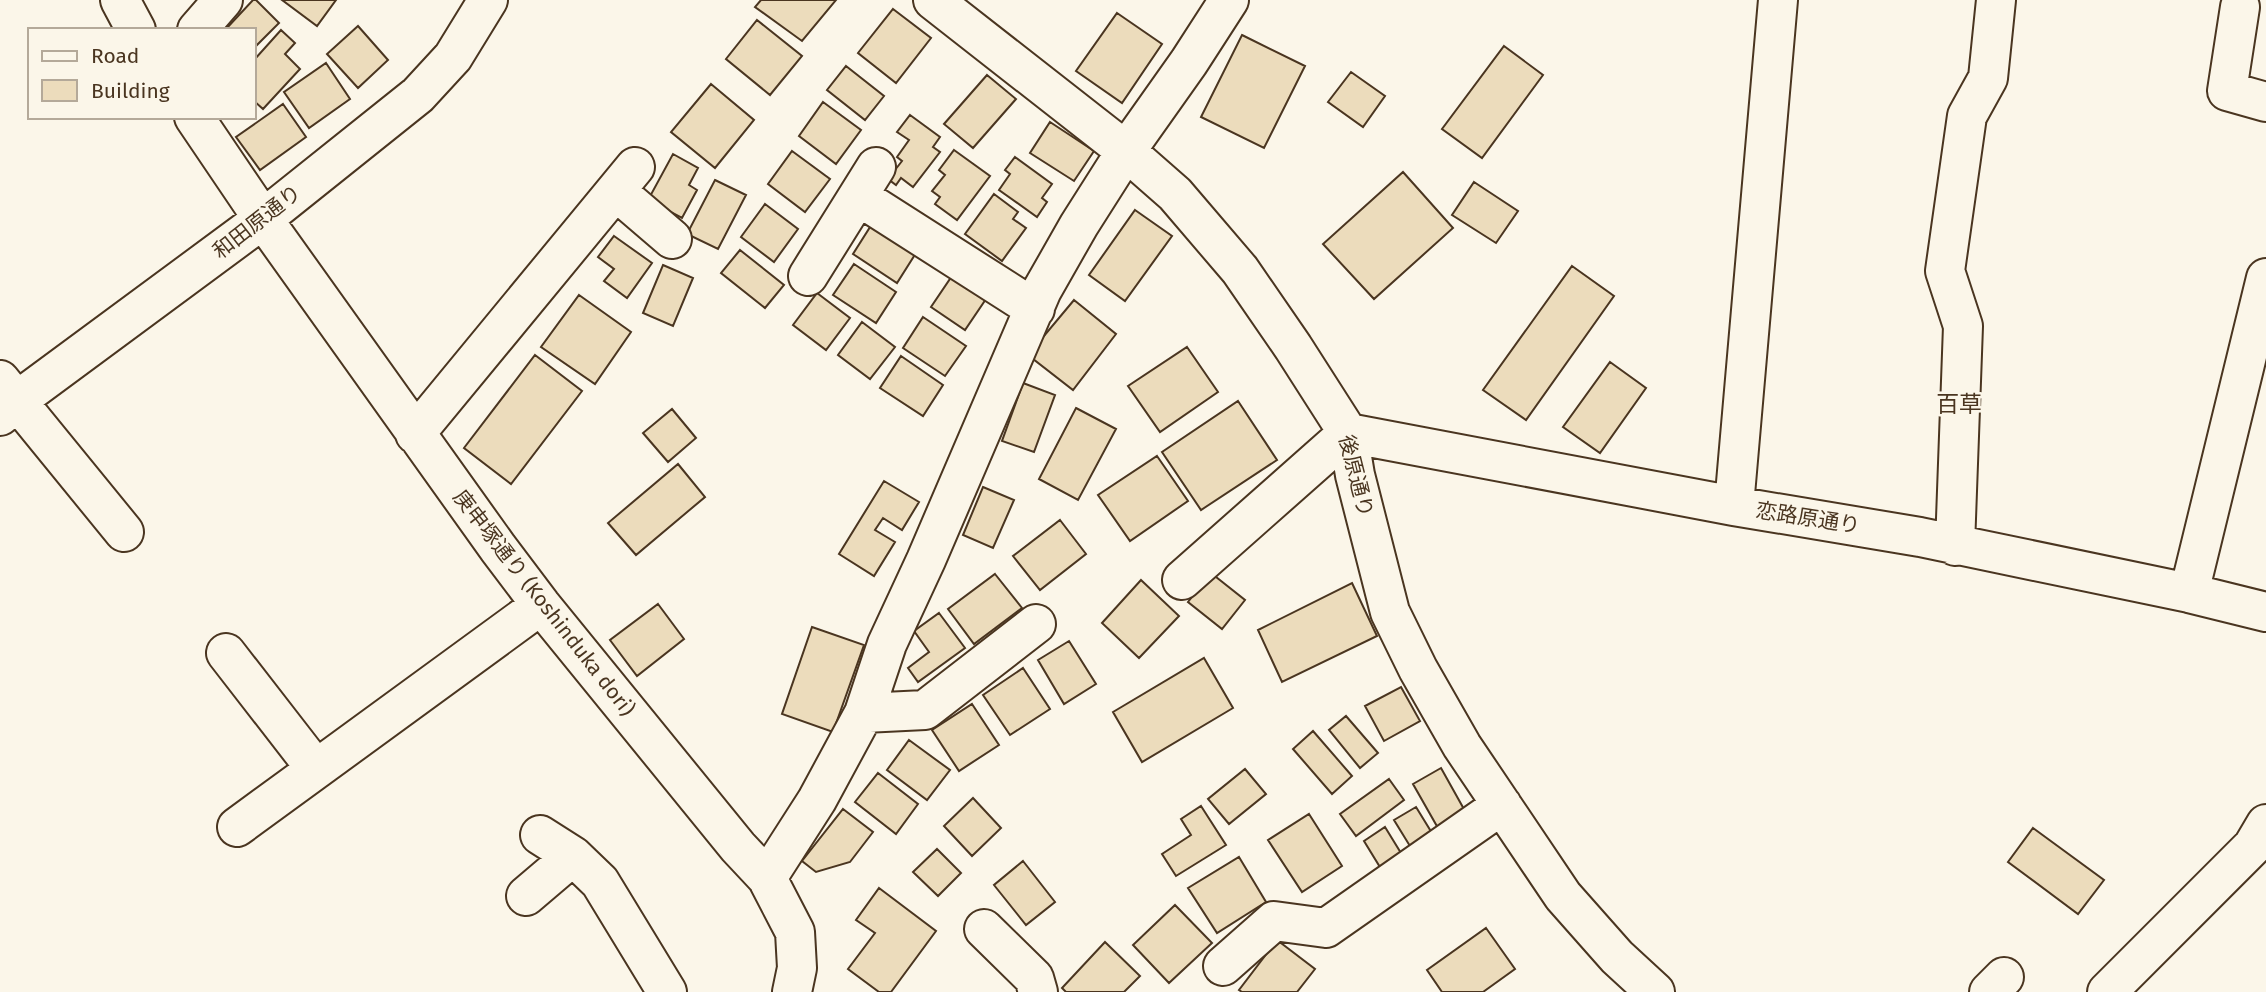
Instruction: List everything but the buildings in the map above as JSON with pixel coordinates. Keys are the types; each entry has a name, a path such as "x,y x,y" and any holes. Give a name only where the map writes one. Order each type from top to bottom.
{"street":[{"path":"120,0 135,28"},
{"path":"199,28 223,0"},
{"name":"和田原通り","path":"6,399 263,219 418,94 453,57 488,0"},
{"name":"後原通り","path":"933,0 1126,151 1175,194 1240,270 1348,433 1355,475 1390,612 1418,669 1462,746 1563,896 1617,957 1655,992"},
{"path":"767,878 817,800 864,713 887,644 1042,290 1126,151 1229,0"},
{"path":"1734,506 1778,0"},
{"path":"1955,546 1963,326 1945,271 1967,116 1988,78 1996,0"},
{"path":"2240,8 2227,91 2266,102"},
{"name":"庚申塚通り (Koshinduka dori)","path":"195,119 415,434 541,605 738,847 767,878 795,932 795,991"},
{"path":"415,434 625,179 672,239"},
{"path":"808,276 867,181 1034,309"},
{"path":"2189,593 2266,278"},
{"path":"6,399 124,532"},
{"path":"1182,580 1348,433"},
{"name":"恋路原通り","path":"1348,433 1734,506 1920,537 2189,593 2266,612"},
{"path":"237,827 541,605"},
{"path":"864,713 925,710 1036,624"},
{"path":"226,653 316,769"},
{"path":"1223,966 1274,921 1325,928 1502,805"},
{"path":"2107,992 2253,846 2266,824"},
{"path":"540,835 573,856 600,882 667,992"},
{"path":"526,896 573,856"},
{"path":"984,929 1034,978 1038,992"}],"district":[{"name":"百草","path":"1959,404"}]}
